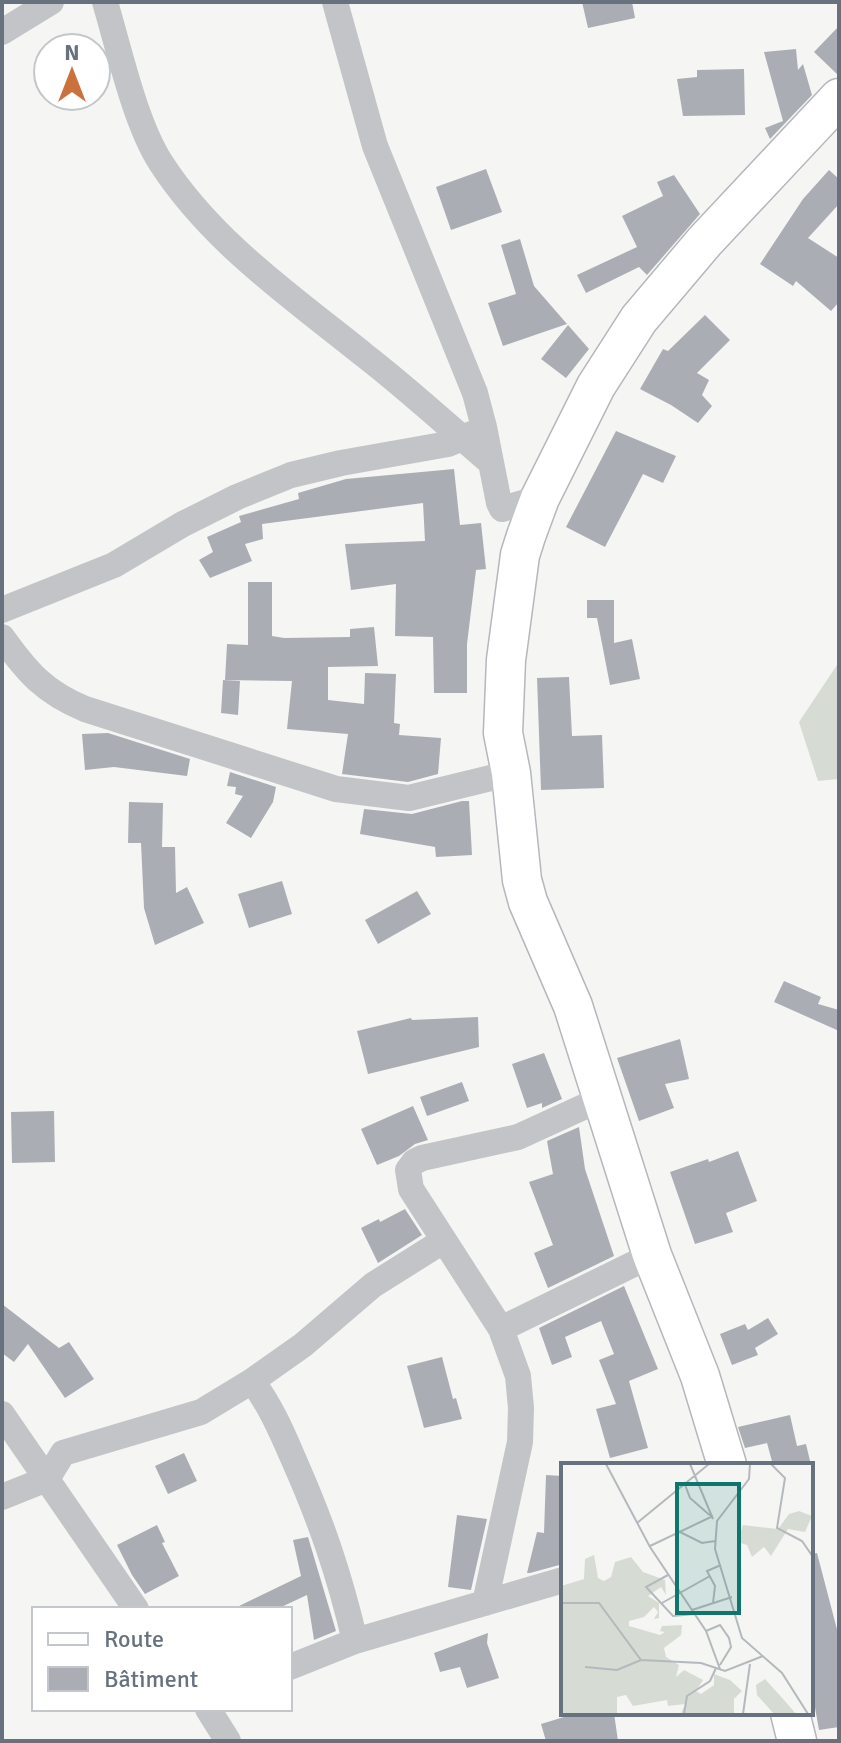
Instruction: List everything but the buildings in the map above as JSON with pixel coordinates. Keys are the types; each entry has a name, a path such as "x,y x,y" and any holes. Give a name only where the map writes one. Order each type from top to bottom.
{"street":[{"path":"2,32 51,2"},
{"path":"105,2 147,136 160,162 234,251 419,398 473,433 490,462 496,496 502,509 540,498"},
{"path":"335,2 375,146 475,393 473,433"},
{"path":"726,1463 700,1376 652,1255 573,1006 528,902 522,880 511,773 503,733 506,660 520,555 540,498 596,386 639,319 705,241 839,98"},
{"path":"2,610 114,565 183,524 291,475 341,463 433,448 473,433"},
{"path":"2,637 21,665 60,699 336,789 409,798 511,773"},
{"path":"485,1603 520,1442 518,1376 501,1329 411,1189 408,1170 422,1158 518,1137 603,1098"},
{"path":"2,1497 47,1479 63,1453 201,1412 303,1345 373,1285 443,1241"},
{"path":"501,1329 652,1255"},
{"path":"252,1381 269,1404 321,1521 339,1575 355,1641"},
{"path":"2,1414 135,1607"},
{"path":"292,1666 355,1641 561,1581"},
{"path":"209,1711 228,1741"},
{"path":"790,1715 797,1741"}],"shaded area":[{"path":"839,662 839,779 818,781 799,722"}]}
